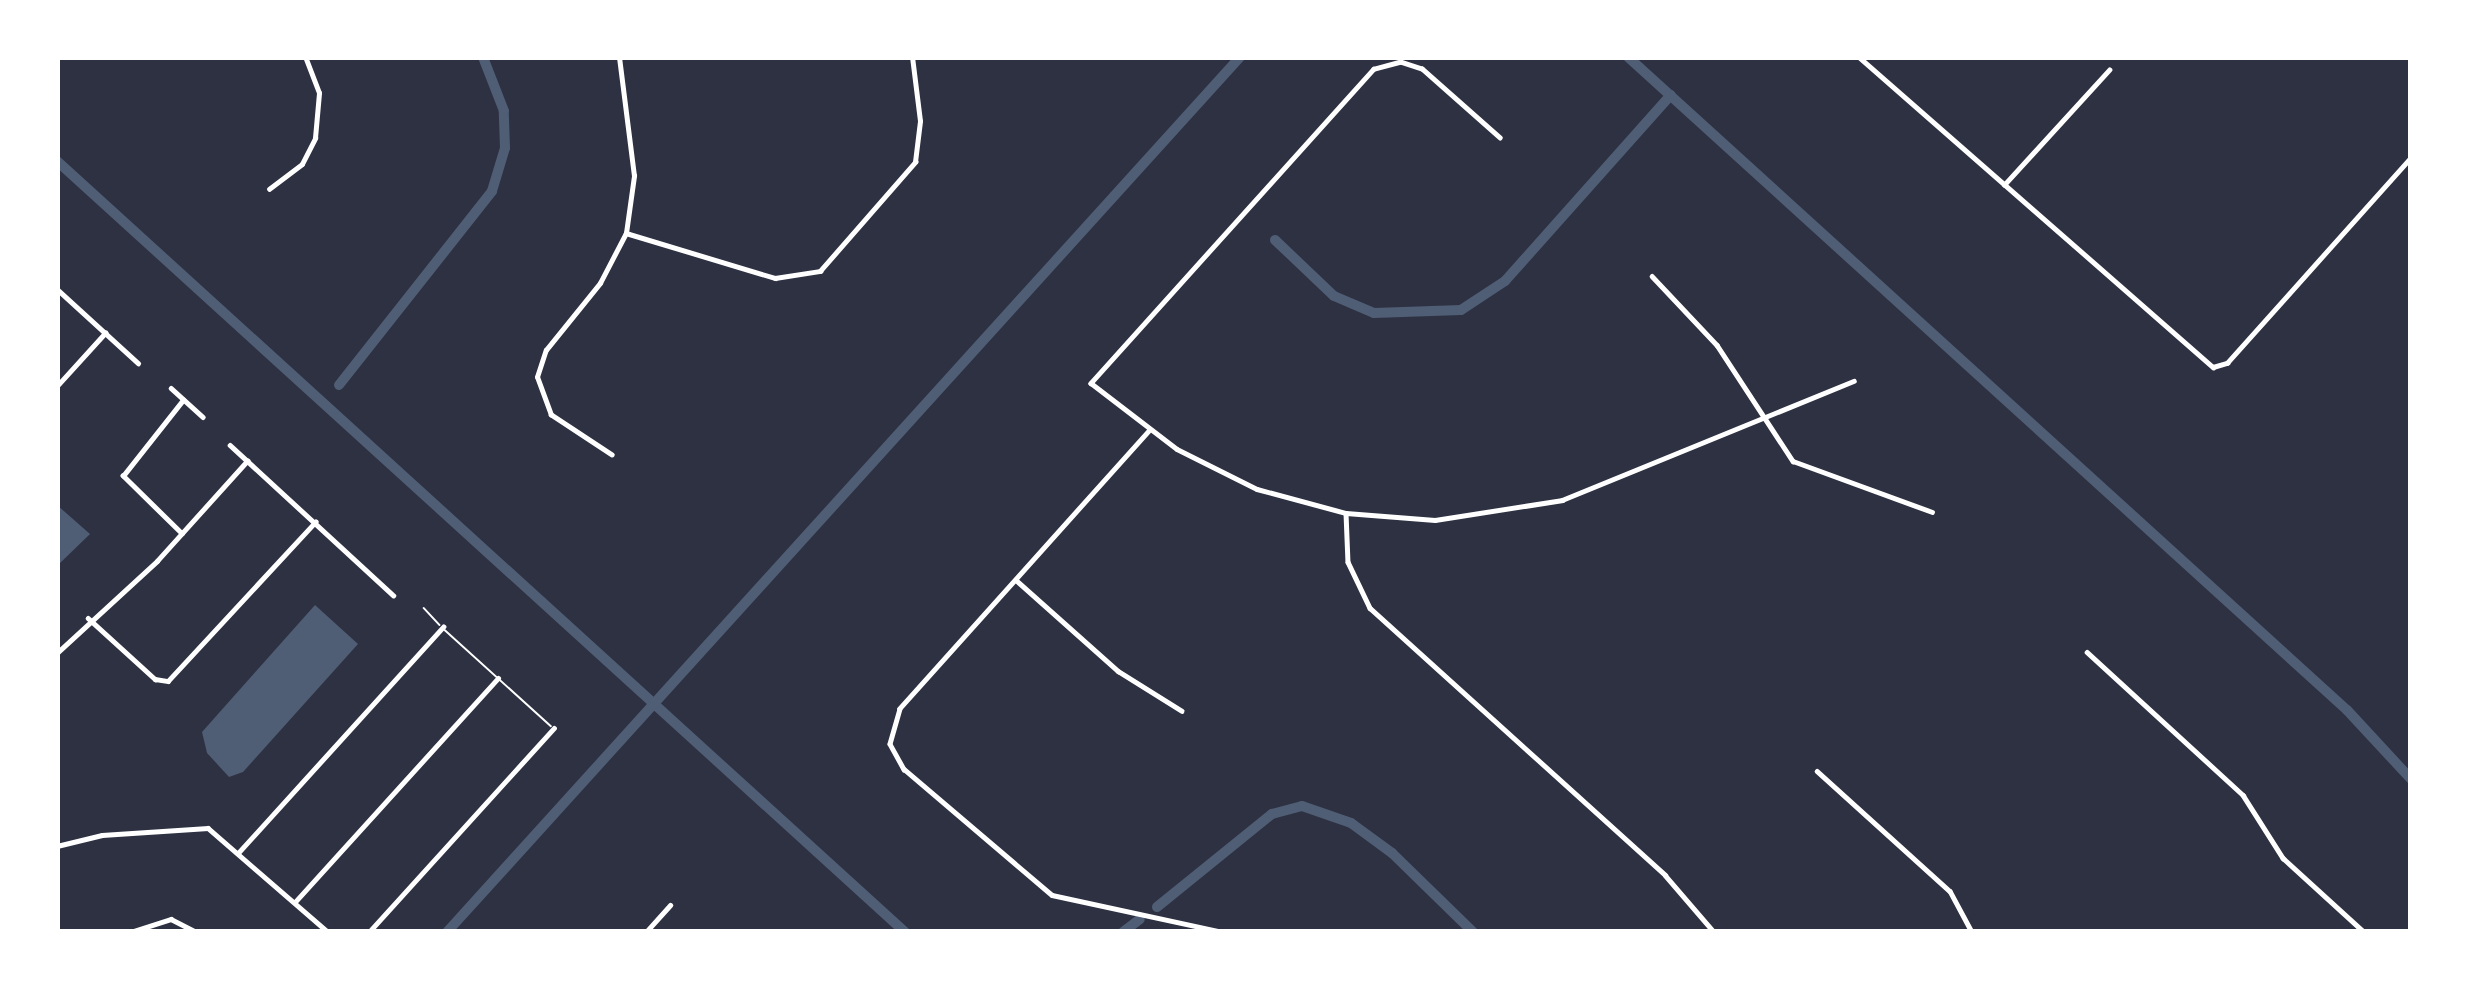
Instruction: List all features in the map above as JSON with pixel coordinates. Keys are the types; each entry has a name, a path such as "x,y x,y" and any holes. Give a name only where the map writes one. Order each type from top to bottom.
{"street":[{"path":"269,189 302,164 315,138 319,93 305,57"},
{"path":"612,455 551,415 537,377 546,350 600,283 626,232 634,176 619,57"},
{"path":"626,232 775,278 820,271 915,162 920,125 912,57"},
{"path":"1859,57 2213,367 2227,363 2411,158"},
{"path":"1500,138 1422,68 1401,62 1374,69 1091,383 1149,431 1256,489 1346,513 1435,520 1531,508 1854,381"},
{"path":"2003,186 2109,70"},
{"path":"1652,276 1717,345 1761,420 1806,469 1932,512"},
{"path":"57,290 138,363"},
{"path":"57,386 105,333"},
{"path":"171,388 202,417"},
{"path":"182,534 122,476 183,400"},
{"path":"1149,431 898,712 890,737 895,758 1052,895 1223,932"},
{"path":"230,446 393,595"},
{"path":"57,652 182,534 247,461"},
{"path":"1346,513 1348,562 1370,608 1665,874 1714,932"},
{"path":"88,618 155,679 168,681 315,523"},
{"path":"1016,580 1118,671 1183,711"},
{"path":"239,852 442,627"},
{"path":"2086,652 2243,795 2283,858 2365,932"},
{"path":"295,902 498,678"},
{"path":"369,932 554,728"},
{"path":"1816,771 1950,891 1972,932"},
{"path":"57,846 196,825 239,852 328,932"},
{"path":"646,932 670,905"},
{"path":"131,932 170,919 196,932"}],"lane":[{"path":"424,608 554,728"}],"water":[{"path":"57,505 90,534 57,566"},
{"path":"315,605 358,644 243,772 229,777 207,753 202,732"}],"waterway":[{"path":"339,385 492,191 505,148 504,111 483,57"},
{"path":"447,932 1240,57"},
{"path":"1628,57 2347,710 2411,779"},
{"path":"1275,240 1334,296 1374,313 1461,310 1505,281 1671,95"},
{"path":"57,161 905,932"},
{"path":"1157,907 1272,814 1302,806 1351,823 1392,853 1473,932"},
{"path":"1123,932 1140,919"}]}
